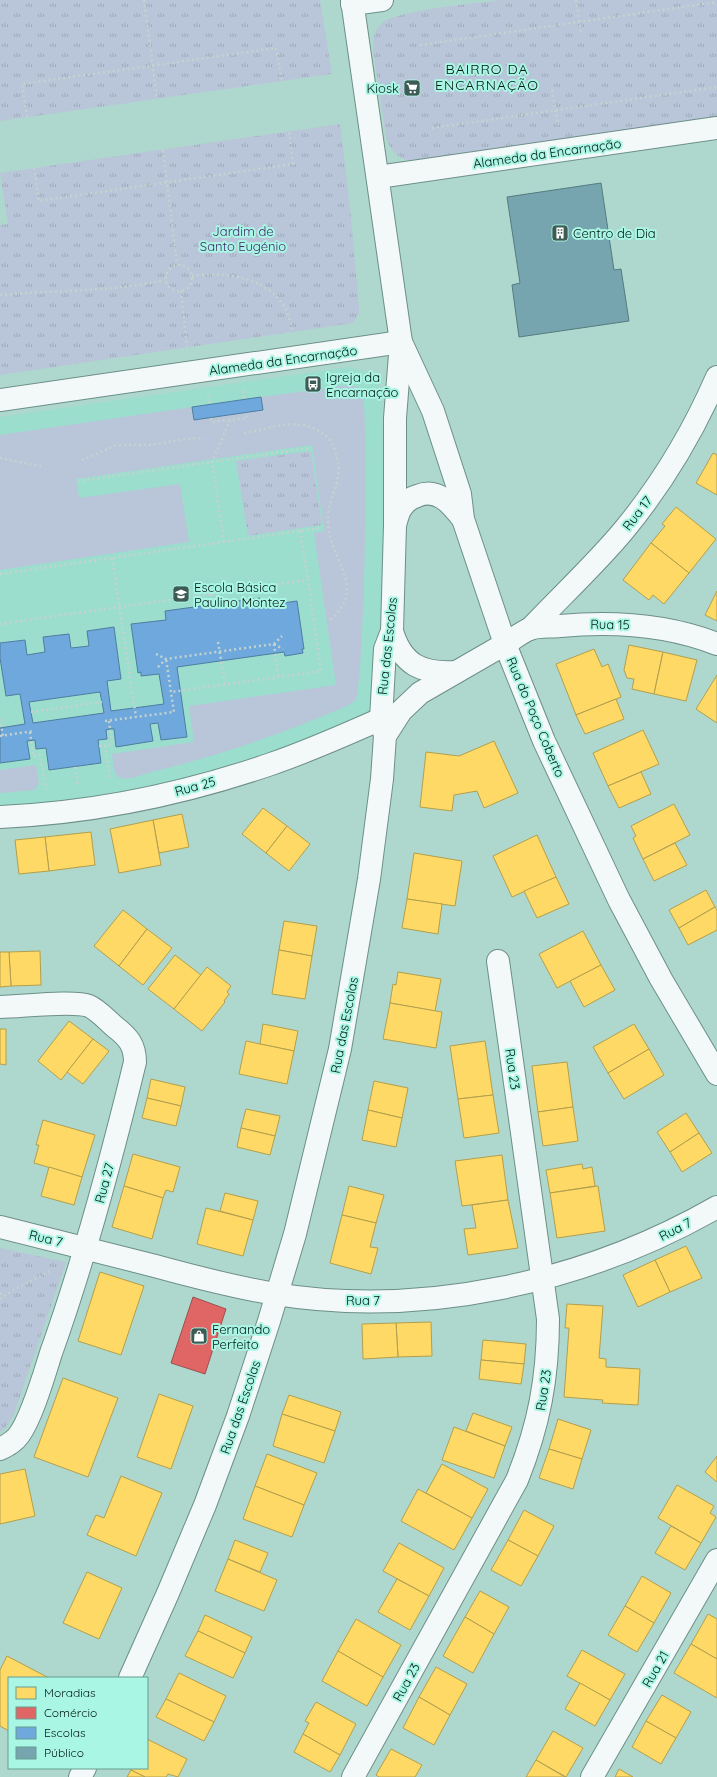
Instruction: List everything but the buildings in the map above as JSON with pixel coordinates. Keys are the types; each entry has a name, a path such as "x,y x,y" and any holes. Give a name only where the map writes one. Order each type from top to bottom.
{"street":[{"path":"382,0 352,2 401,342"},
{"name":"Alameda da Encarnação","path":"378,177 717,128"},
{"name":"Alameda da Encarnação","path":"0,400 401,342"},
{"name":"Rua do Poço Coberto","path":"401,342 433,411 460,494 463,519 505,644 544,742 619,900 661,979 717,1074"},
{"name":"Rua das Escolas","path":"130,1677 205,1505 238,1416 277,1294 313,1165 340,1049 369,879 383,727 385,649 392,631 395,525 395,418 401,342"},
{"name":"Rua 17","path":"530,629 595,563 625,529 652,494 687,439 717,377"},
{"path":"395,525 402,507 411,498 421,494 432,493 442,497 463,519"},
{"name":"Rua 15","path":"383,727 411,700 530,629 591,623 627,623 664,628 699,637 717,644"},
{"path":"392,631 401,653 411,663 423,670 438,673 456,672"},
{"name":"Rua 25","path":"0,817 75,810 133,801 216,781 383,727"},
{"name":"Rua 23","path":"353,1777 517,1480 529,1449 541,1404 548,1352 548,1319 498,961"},
{"name":"Rua 27","path":"0,1007 72,1004 85,1005 96,1010 124,1034 133,1047 135,1062 116,1139 86,1248 60,1329 24,1428 12,1443 0,1448"},
{"name":"Rua 7","path":"0,1227 233,1286 277,1294 330,1300 378,1301 473,1293 567,1272 613,1257 657,1238 717,1207"},
{"name":"Rua 21","path":"592,1777 717,1560"}],"path":[{"path":"144,0 156,99"},
{"path":"576,0 581,34"},
{"path":"420,45 717,2"},
{"path":"27,117 22,84 276,48 282,81"},
{"path":"432,128 717,87"},
{"path":"552,90 558,129"},
{"path":"34,168 39,200 167,182 293,164 289,132"},
{"path":"163,150 177,264"},
{"path":"177,264 184,265 190,269 192,276 192,284 187,289 180,291 173,291 165,280 166,273 171,267 177,264"},
{"path":"192,276 205,274 233,276 264,286 275,295 284,306 290,319 293,337"},
{"path":"0,295 102,288 144,284 165,280"},
{"path":"180,291 188,349"},
{"path":"243,392 244,400"},
{"path":"208,396 210,405"},
{"path":"211,418 212,422 246,418 246,413"},
{"path":"224,542 212,462 230,420"},
{"path":"244,433 268,429 282,424 297,424 313,429 326,436 335,448 340,472 329,510 328,523 330,535 343,568 346,582 346,594 345,603 339,612 330,620"},
{"path":"82,460 117,444 150,445 184,439 204,438"},
{"path":"78,481 310,448"},
{"path":"0,458 44,467"},
{"path":"0,574 320,528"},
{"path":"171,692 321,671 300,531"},
{"path":"112,558 136,717"},
{"path":"0,624 308,580"},
{"path":"211,594 213,604"},
{"path":"274,644 282,636"},
{"path":"218,642 225,684"},
{"path":"274,644 278,677"},
{"path":"156,654 166,659 274,644 283,649"},
{"path":"158,667 166,659"},
{"path":"105,721 174,712 166,659"},
{"path":"31,712 102,702"},
{"path":"0,719 1,736 34,731"},
{"path":"99,746 112,744 109,721"},
{"path":"30,732 33,756 40,755 46,791"},
{"path":"105,746 110,782"},
{"path":"75,767 78,787"},
{"path":"0,1293 1,1298 53,1269"}],"shaded area":[{"name":"Escola Básica Paulino Montez","path":"349,367 364,371 371,375 380,387 382,395 384,547 379,669 371,711 366,716 324,737 142,793 0,811 0,417"}],"green space":[{"path":"0,0 320,0 332,74 0,121"},
{"path":"502,0 717,0 717,120 411,162 398,156 392,150 386,137 373,49 374,36 381,24 389,19 419,11"},
{"name":"Jardim de Santo Eugénio","path":"340,124 350,208 359,307 359,313 353,323 0,375 0,225 8,224 0,173"},
{"path":"349,385 355,386 362,392 366,445 364,599 359,682 356,700 349,705 251,743 201,759 134,777 125,779 118,777 114,770 112,754 194,742 189,706 336,685 314,533 324,531 312,445 76,479 79,498 180,484 189,542 0,570 0,435 192,407 194,420 263,410 261,397"},
{"path":"311,451 322,525 248,536 236,461"},
{"path":"36,765 39,783 35,790 0,793 0,770"},
{"path":"0,1248 66,1262 14,1414 6,1427 0,1432"}],"place":[{"name":"Kiosk","path":"412,88"},
{"name":"Centro de Dia","path":"560,233"},
{"name":"Igreja da Encarnação","path":"313,384"},
{"name":"Escola Básica Paulino Montez","path":"181,594"},
{"name":"Fernando Perfeito","path":"199,1336"}],"district":[{"name":"BAIRRO DA ENCARNAÇÃO","path":"487,78"}]}
